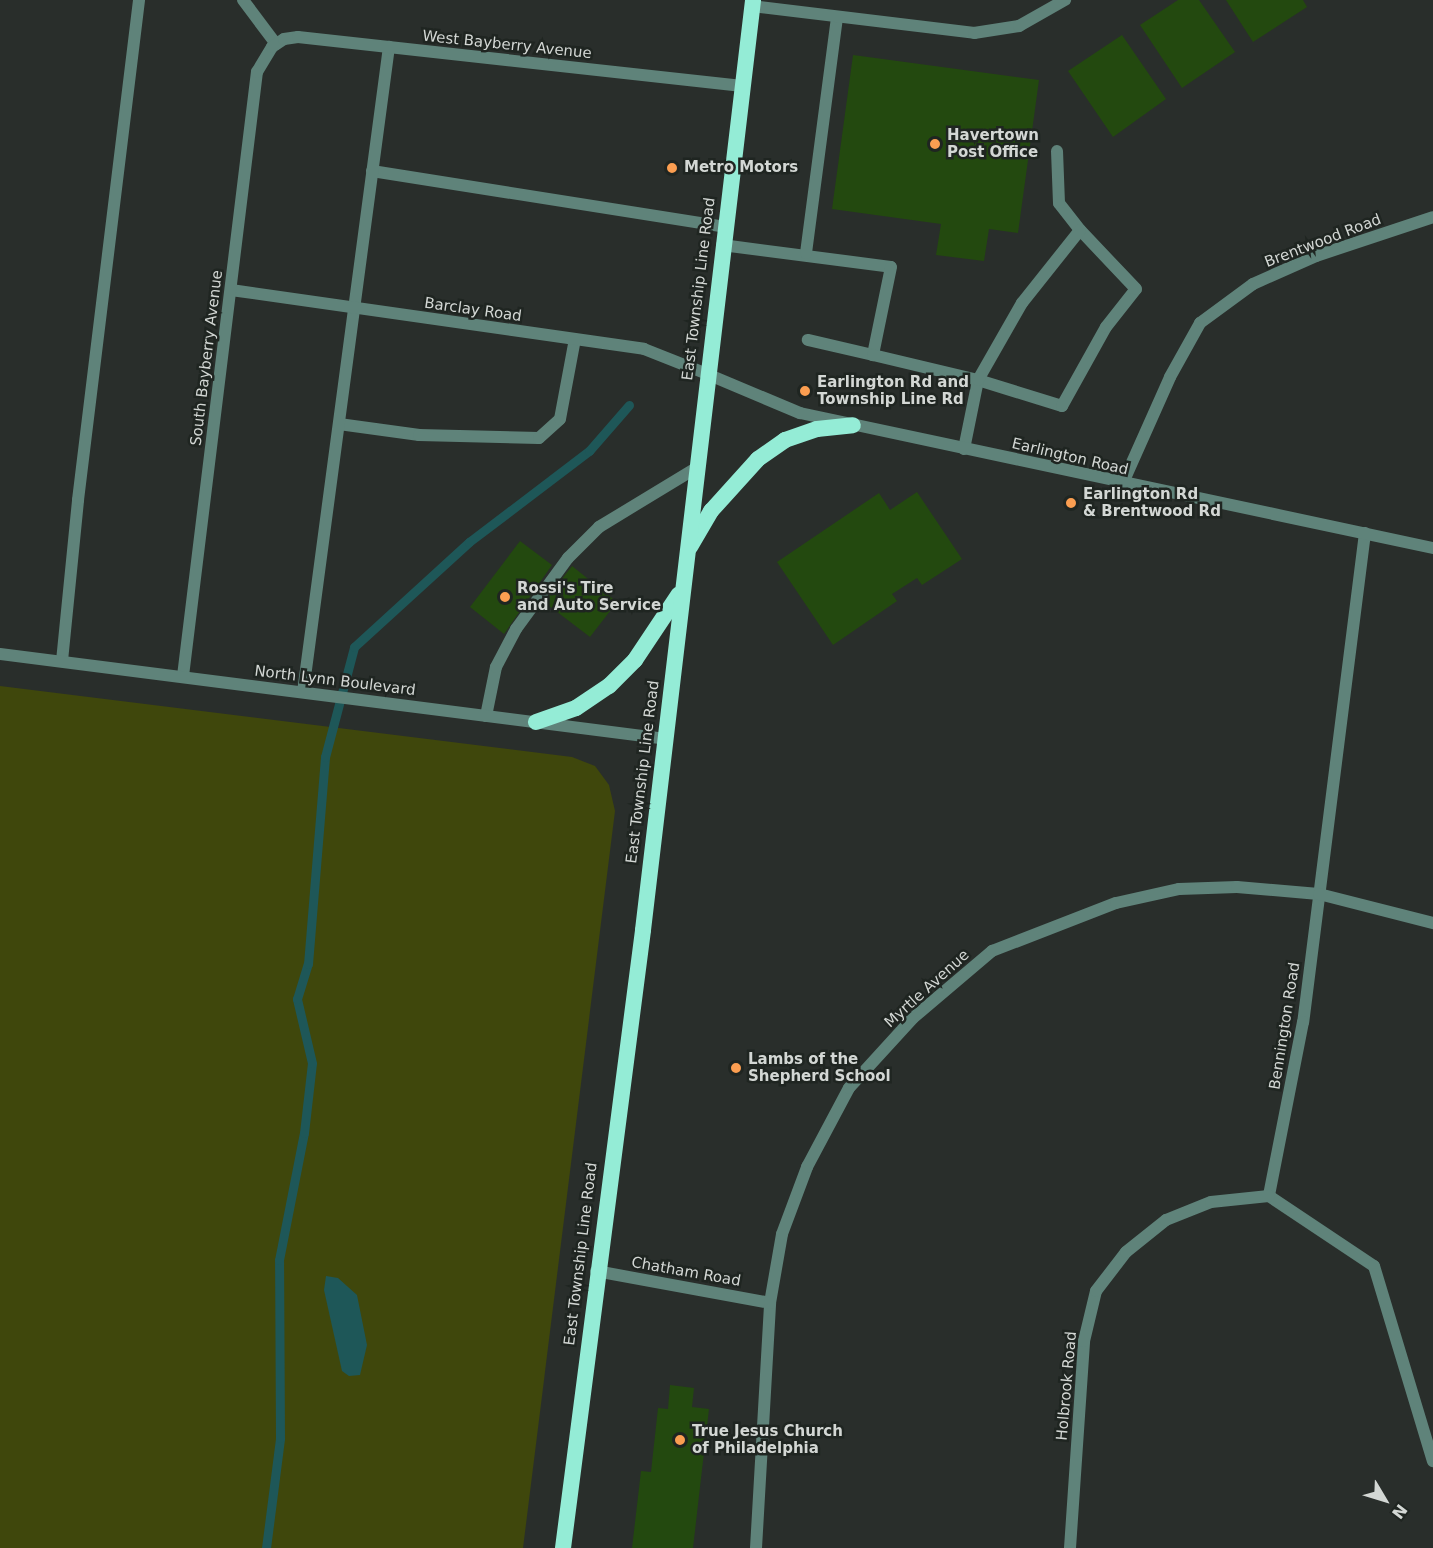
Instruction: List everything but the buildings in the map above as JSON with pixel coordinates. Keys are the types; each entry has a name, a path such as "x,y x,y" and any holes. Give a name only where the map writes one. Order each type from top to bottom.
{"highway":[{"name":"East Township Line Road","path":"563,1548 596,1271 666,739 724,227 752,3"},
{"path":"687,553 711,511 758,459 785,440 817,429 853,425"},
{"path":"536,722 576,708 609,686 657,632 683,588"}],"street":[{"path":"62,661 90,397 140,0"},
{"path":"243,0 274,46"},
{"path":"752,3 837,16 997,32 1039,17 1065,0"},
{"path":"806,253 837,16"},
{"name":"West Bayberry Avenue","path":"274,46 298,37 742,86"},
{"name":"South Bayberry Avenue","path":"183,676 257,72 274,46"},
{"path":"303,692 389,47"},
{"path":"808,340 978,380 1062,406 1106,327 1136,289 1080,230 1059,203 1057,150"},
{"path":"372,171 724,227"},
{"name":"Brentwood Road","path":"1122,484 1170,377 1200,323 1264,280 1316,256 1433,217"},
{"path":"964,449 978,380 1022,303 1080,230"},
{"path":"722,245 806,253 891,267 873,355"},
{"name":"Barclay Road","path":"231,290 644,349 707,374"},
{"path":"339,424 419,435 539,438 560,418 575,339"},
{"name":"Earlington Road","path":"707,374 782,407 853,425 1122,484 1433,548"},
{"path":"486,716 496,668 516,629 568,558 598,526 696,468"},
{"name":"Bennington Road","path":"1269,1196 1304,1022 1318,894 1365,533"},
{"name":"North Lynn Boulevard","path":"0,654 666,739"},
{"name":"Myrtle Avenue","path":"756,1548 770,1303 782,1234 807,1167 849,1088 913,1018 992,951 1116,903 1179,889 1237,887 1318,894 1433,923"},
{"path":"1269,1196 1374,1266 1433,1461"},
{"name":"Holbrook Road","path":"1070,1548 1084,1341 1096,1291 1125,1252 1166,1220 1211,1202 1269,1196"},
{"name":"Chatham Road","path":"596,1271 770,1303"}],"green space":[{"path":"0,686 572,757 595,766 609,785 615,811 523,1548 0,1548"}],"water":[{"path":"326,1276 338,1278 357,1295 367,1345 360,1375 349,1376 342,1371 324,1290"}],"waterway":[{"path":"266,1548 280,1438 279,1260 304,1133 312,1063 297,999 308,964 325,757 354,647 469,542 589,451 629,405"}],"place":[{"name":"Havertown Post Office","path":"935,144"},
{"name":"Metro Motors","path":"672,168"},
{"name":"Earlington Rd and Township Line Rd","path":"805,391"},
{"name":"Earlington Rd & Brentwood Rd","path":"1071,503"},
{"name":"Rossi's Tire and Auto Service","path":"505,597"},
{"name":"Lambs of the Shepherd School","path":"736,1068"},
{"name":"True Jesus Church of Philadelphia","path":"680,1440"}]}
